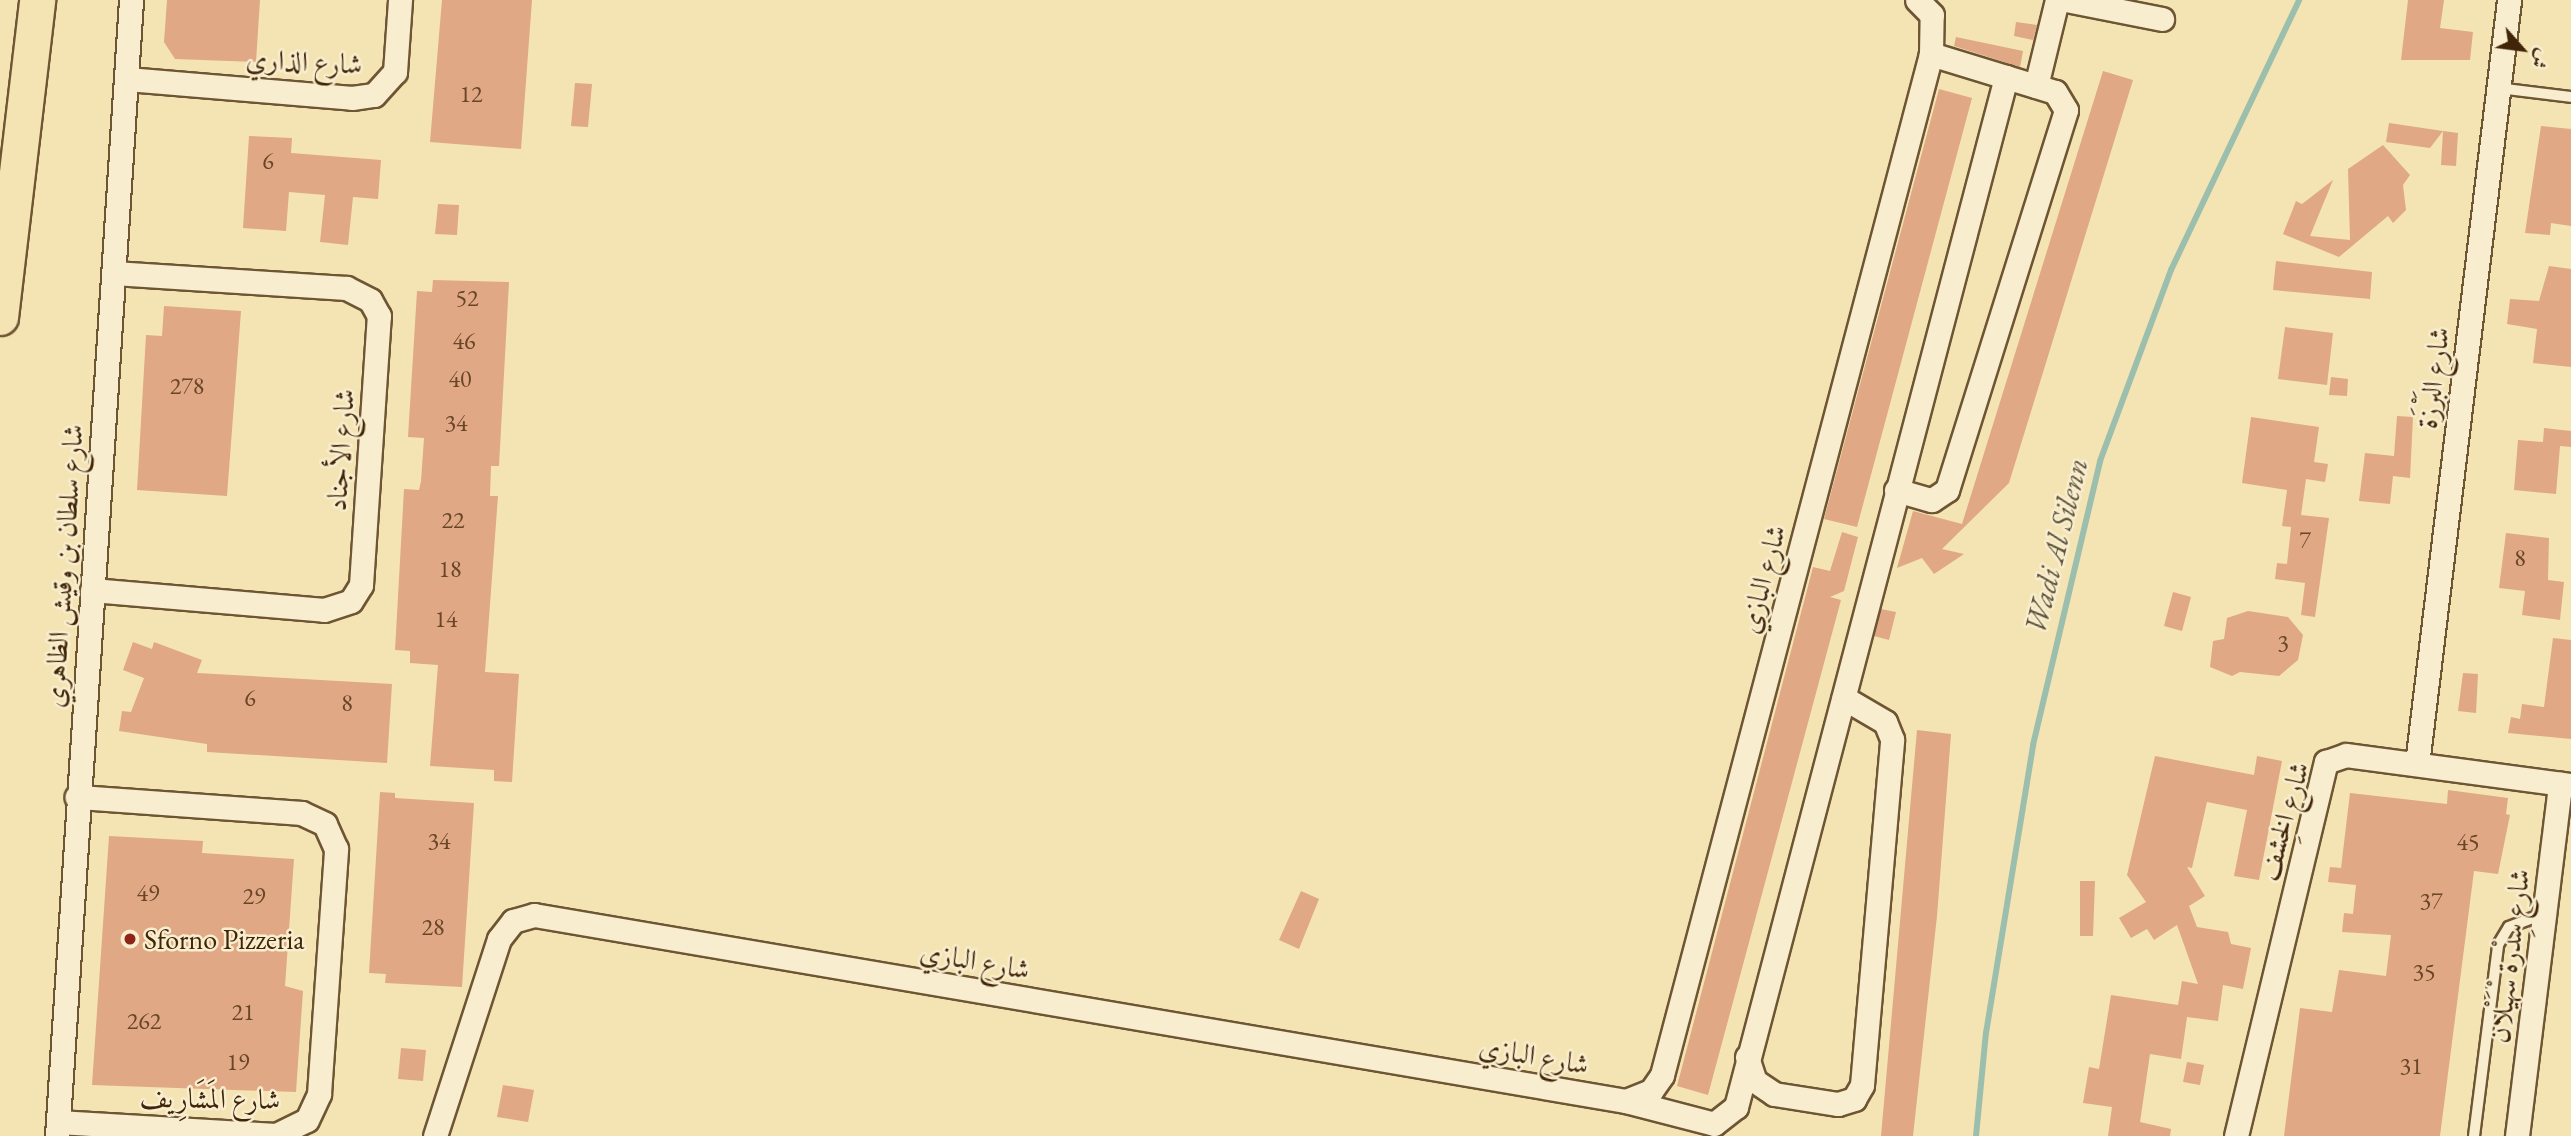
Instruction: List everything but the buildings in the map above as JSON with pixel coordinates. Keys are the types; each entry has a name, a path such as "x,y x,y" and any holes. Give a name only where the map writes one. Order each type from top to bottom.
{"main road":[{"path":"0,317 37,0"}],"street":[{"name":"شارع سلطان بن وقيش الظاهري","path":"57,1129 131,0"},
{"name":"شارع الذاري","path":"127,79 352,98 374,95 396,72 400,0"},
{"name":"شارع البازي","path":"435,1136 499,939 513,921 534,915 1626,1101 1644,1097 1662,1076 1931,54 1932,15 1917,0"},
{"path":"2036,86 2057,0"},
{"path":"2066,0 2162,19"},
{"name":"شارع البَرْزَة","path":"2417,764 2509,0"},
{"path":"1896,490 1933,500 1947,490 2065,117 2060,97 2036,86 1931,54"},
{"path":"1626,1101 1714,1124 1736,1107 2006,77"},
{"name":"شارع الأجناد","path":"92,590 334,610 358,594 364,544 379,316 370,300 346,288 113,273"},
{"path":"1747,1057 1755,1081 1774,1094 1838,1104 1854,1099 1862,1085 1892,739 1885,722 1844,698"},
{"name":"شارع الخِشف","path":"2236,1136 2322,769 2339,755 2566,785"},
{"name":"شارع سِدْرة سْهَيْلان","path":"2517,1136 2545,913 2566,785"},
{"name":"شارع المَشَارِيف","path":"57,1129 284,1135 307,1120 319,1094 336,849 330,832 318,819 300,813 77,797"}],"lane":[{"path":"2498,88 2571,97"},
{"path":"2473,1136 2498,945 2509,927 2545,913"}],"waterway":[{"name":"Wadi Al Silenn","path":"1976,1136 1986,1033 2033,745 2100,461 2171,270 2299,0"}],"place":[{"name":"Sforno Pizzeria","path":"130,939"}]}
